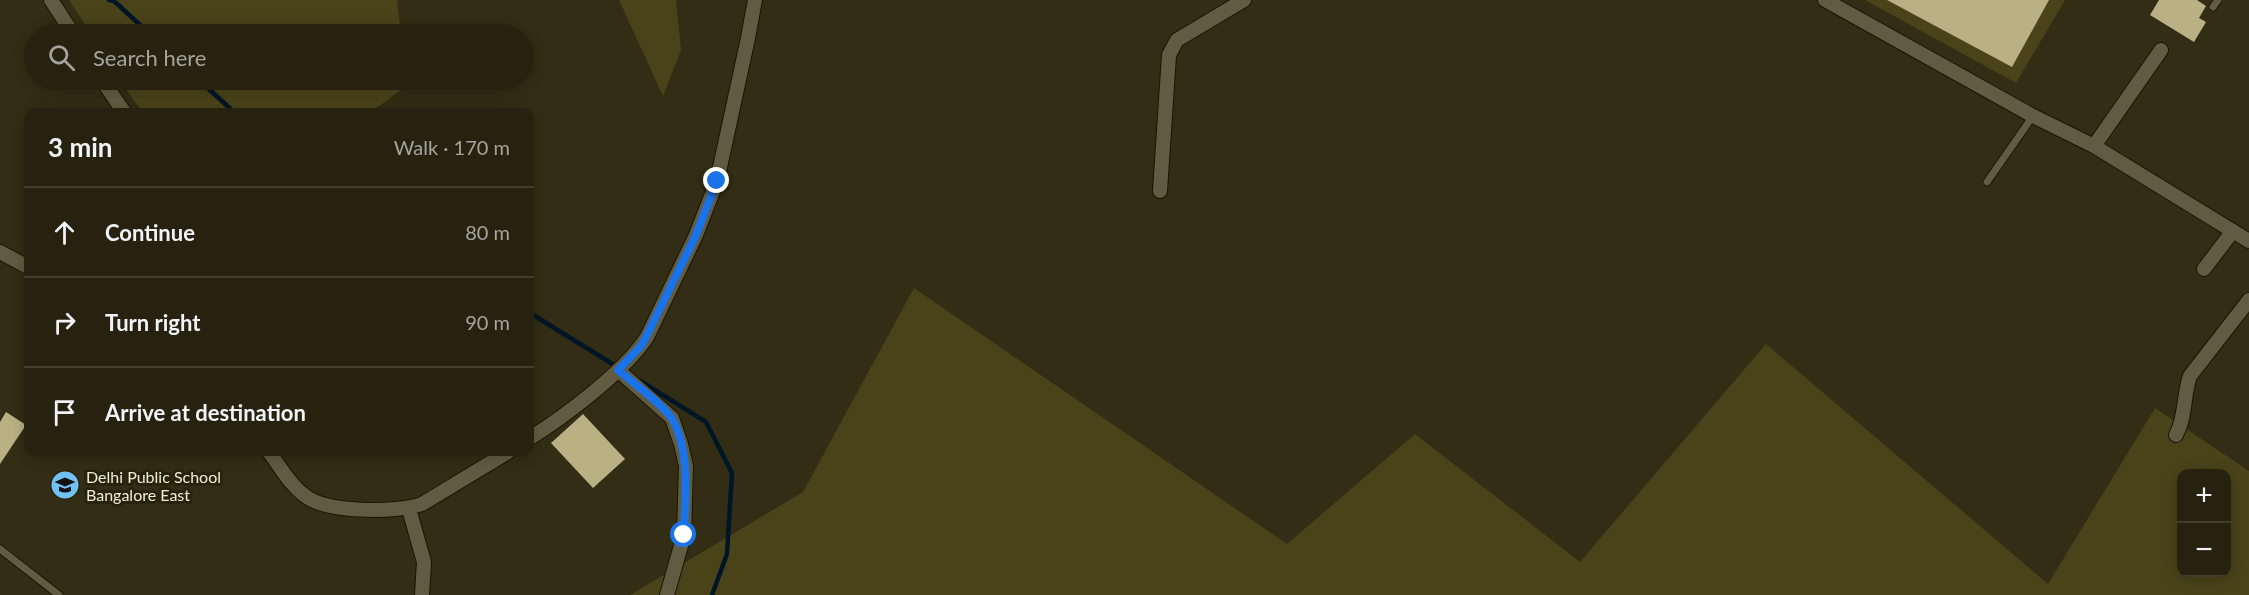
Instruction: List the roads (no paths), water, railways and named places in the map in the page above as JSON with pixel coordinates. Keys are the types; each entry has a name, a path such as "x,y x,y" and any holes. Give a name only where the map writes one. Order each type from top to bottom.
{"street":[{"path":"51,0 67,24"},
{"path":"534,435 621,366 646,337 696,235 717,181 755,0"},
{"path":"1160,191 1169,55 1177,40 1244,0"},
{"path":"1825,0 2033,116 2094,146 2249,241"},
{"path":"2094,146 2161,50"},
{"path":"109,90 121,108"},
{"path":"2204,269 2233,231"},
{"path":"0,252 24,265"},
{"path":"2176,435 2181,427 2185,389 2190,376 2249,300"},
{"path":"621,366 672,418 686,466 684,535 667,595"},
{"path":"272,456 294,487 317,503 331,507 392,510 409,509 422,504 501,456"},
{"path":"409,509 424,562 422,595"}],"lane":[{"path":"1987,182 2033,116"},
{"path":"0,549 58,595"}],"waterway":[{"path":"109,0 114,1 139,24"},
{"path":"210,90 230,108"},
{"path":"534,315 619,368"},
{"path":"639,380 706,422 732,473 727,554 712,595"}],"place":[{"name":"Delhi Public School Bangalore East","path":"65,485"}]}
